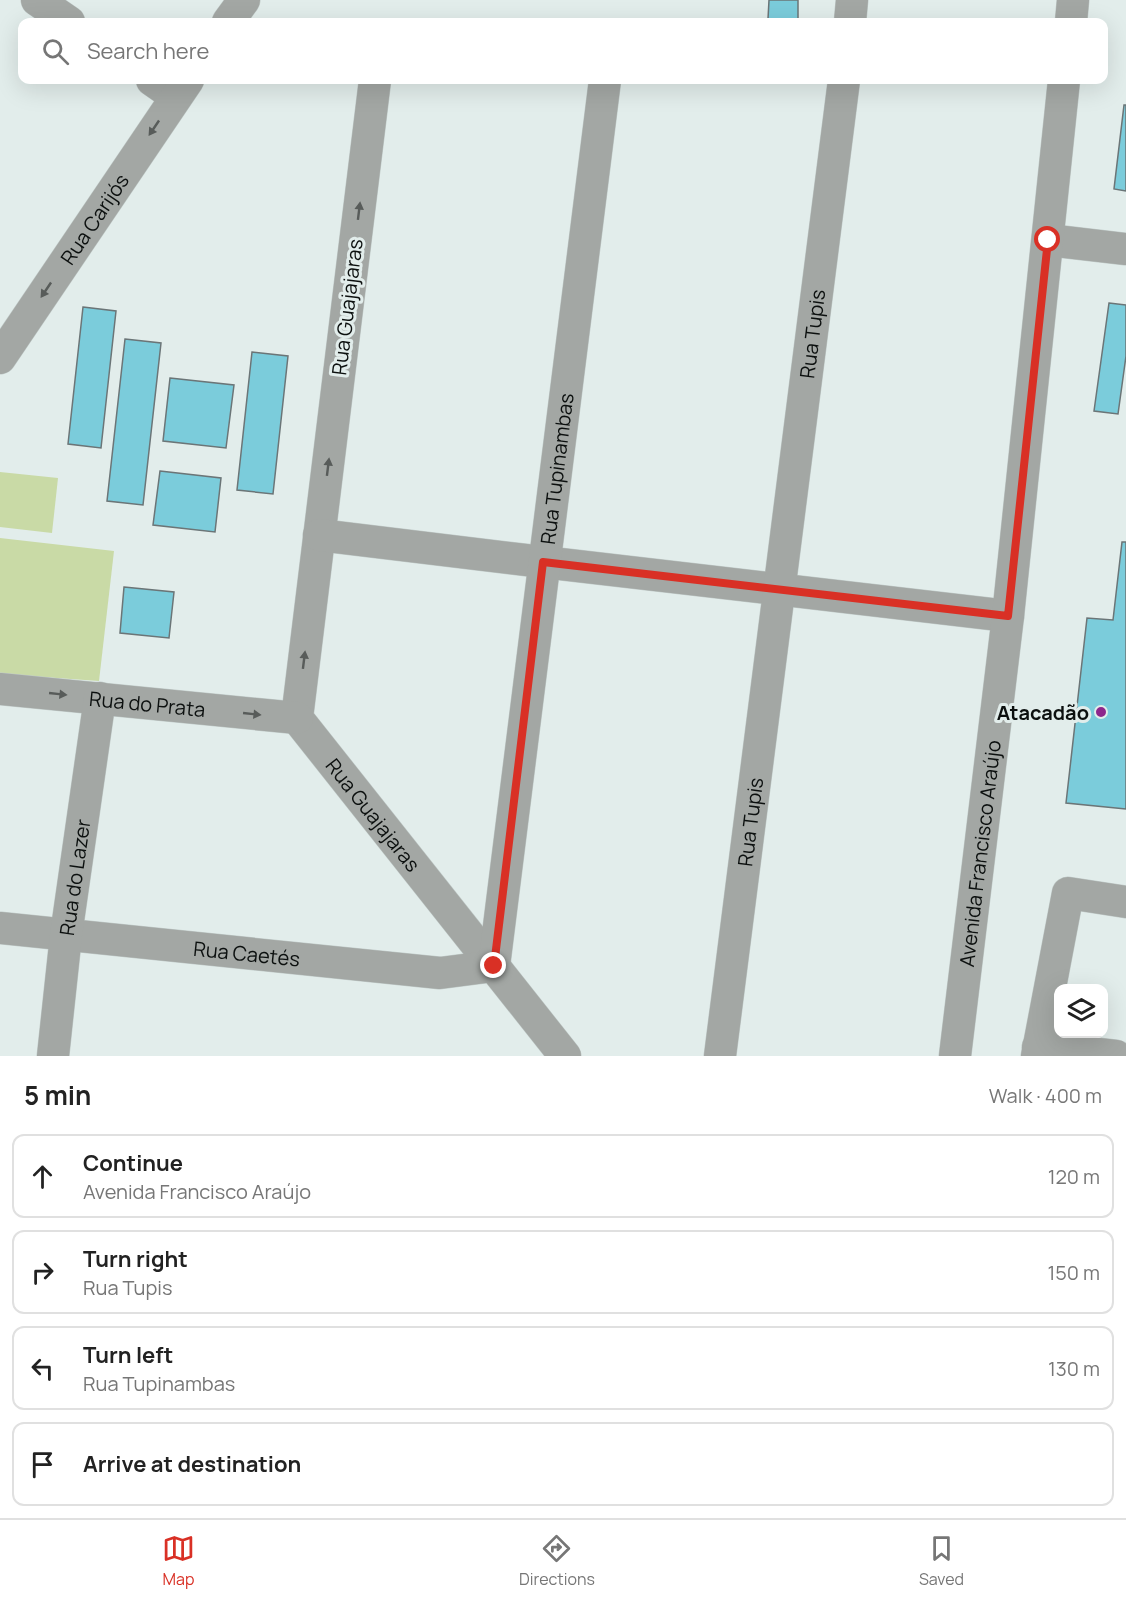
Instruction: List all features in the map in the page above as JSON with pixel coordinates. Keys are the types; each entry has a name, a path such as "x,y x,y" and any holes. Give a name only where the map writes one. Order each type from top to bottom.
{"street":[{"path":"37,0 63,18"},
{"path":"231,18 244,0"},
{"path":"850,18 852,0"},
{"path":"1071,18 1073,0"},
{"name":"Rua Guajajaras","path":"375,84 297,718 565,1056"},
{"name":"Rua Tupinambas","path":"494,966 604,84"},
{"name":"Rua Tupis","path":"720,1056 843,84"},
{"name":"Avenida Francisco Araújo","path":"955,1056 1008,616 1064,84"},
{"name":"Rua Carijós","path":"0,358 172,85"},
{"path":"1048,240 1126,249"},
{"path":"319,534 1008,616"},
{"name":"Rua do Prata","path":"0,688 297,718"},
{"name":"Rua do Lazer","path":"53,1056 66,935 100,698"},
{"path":"1116,1056 1037,1052 1068,893 1126,902"},
{"name":"Rua Caetés","path":"0,928 440,973 494,966"}],"green space":[{"path":"0,472 58,478 52,533 0,527"},
{"path":"0,538 114,551 99,681 0,674"}],"building":[{"path":"769,0 798,0 798,18 768,18"},
{"path":"1124,105 1126,105 1126,191 1114,189"},
{"path":"1109,303 1126,305 1126,356 1118,414 1094,411"},
{"path":"83,307 116,311 101,448 68,444"},
{"path":"125,339 161,343 143,505 107,501"},
{"path":"252,352 288,356 273,494 237,490"},
{"path":"170,378 234,385 226,448 163,441"},
{"path":"160,471 221,478 215,532 153,525"},
{"name":"Atacadão","path":"1122,542 1126,542 1126,809 1066,803 1087,618 1113,620"},
{"path":"124,587 174,592 169,638 120,633"}],"place":[{"name":"Atacadão","path":"1101,712"}],"route":[{"path":"494,966 543,562 1008,616 1048,240"}]}
